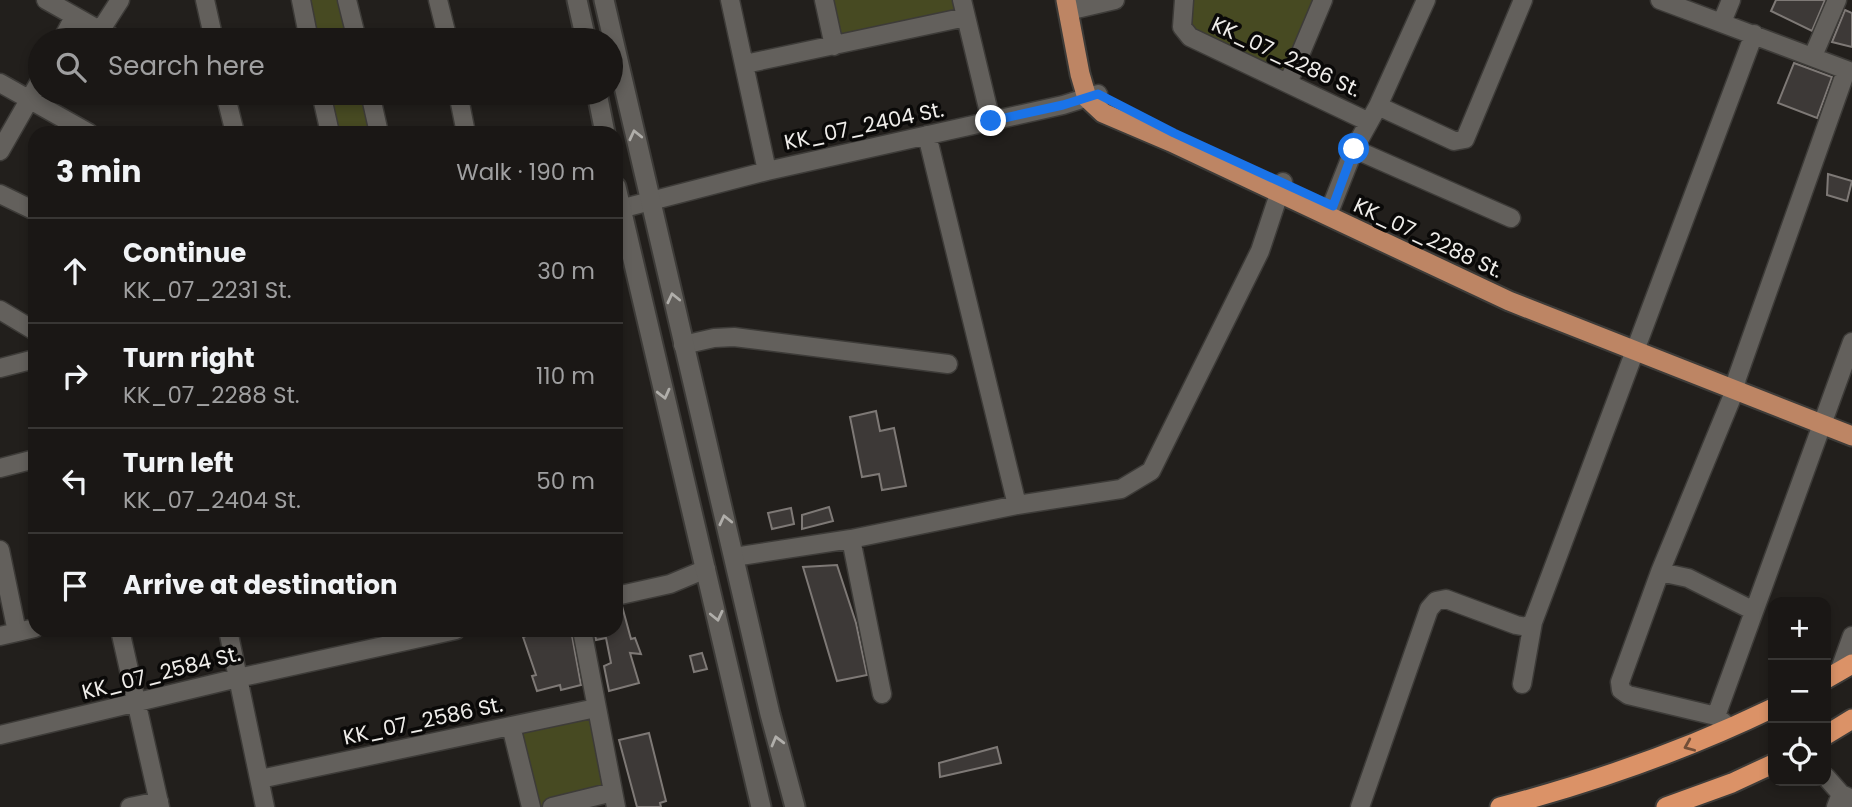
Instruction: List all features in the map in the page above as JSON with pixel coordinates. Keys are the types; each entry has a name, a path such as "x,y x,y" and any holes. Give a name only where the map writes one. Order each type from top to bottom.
{"highway":[{"path":"1500,807 1579,786 1653,760 1723,722 1768,709"},
{"path":"1831,732 1852,719"},
{"path":"1666,807 1732,783 1768,766"}],"main road":[{"path":"1072,5 1090,74 1092,96"},
{"name":"KK_07_2288 St.","path":"1092,96 1174,133 1331,211 1637,346 1823,417 1852,423"},
{"name":"KK_07_2288 St.","path":"1823,417 1852,436"}],"street":[{"path":"46,0 94,28"},
{"path":"102,28 120,0"},
{"path":"205,0 211,28"},
{"path":"301,0 307,28"},
{"path":"347,0 354,28"},
{"path":"438,0 445,28"},
{"path":"578,0 584,28"},
{"path":"604,0 611,28"},
{"path":"730,0 767,171"},
{"path":"824,0 834,46"},
{"path":"1072,5 1115,0"},
{"name":"KK_07_2286 St.","path":"1184,0 1182,22 1184,31 1190,37 1288,83 1454,141 1465,139 1523,0"},
{"path":"1288,83 1324,0"},
{"path":"1331,211 1354,149 1374,114 1426,0"},
{"path":"1660,0 1849,71 1736,384 1660,572 1620,682 1621,690 1628,695 1723,722 1754,611 1852,342"},
{"path":"1722,22 1731,0"},
{"path":"1813,56 1837,0"},
{"path":"745,64 834,46 964,9 991,121"},
{"path":"68,28 74,17"},
{"path":"1522,684 1533,622 1754,34"},
{"path":"623,82 770,714 795,807"},
{"path":"0,83 28,100"},
{"name":"KK_07_2404 St.","path":"623,208 767,171 1092,96"},
{"path":"0,150 28,104"},
{"path":"37,105 76,126"},
{"path":"225,105 233,126"},
{"path":"324,105 328,126"},
{"path":"373,105 377,126"},
{"path":"460,105 465,126"},
{"path":"599,105 604,126"},
{"path":"926,135 1017,505"},
{"path":"1354,149 1511,218"},
{"path":"734,557 852,539 1017,505 1121,489 1135,482 1151,471 1183,410 1259,251 1281,188"},
{"path":"0,194 28,208"},
{"path":"623,229 761,807"},
{"path":"0,310 28,327"},
{"path":"683,345 714,338 734,337 948,364"},
{"path":"0,368 28,361"},
{"path":"0,468 28,461"},
{"path":"852,539 882,694"},
{"path":"0,550 17,632"},
{"path":"623,594 670,584 706,569"},
{"path":"1660,572 1688,578 1754,611"},
{"path":"1360,807 1429,609 1436,601 1446,598 1516,625 1527,627 1533,622"},
{"path":"1839,672 1852,636"},
{"path":"122,637 159,804 130,807"},
{"path":"229,637 265,807"},
{"name":"KK_07_2584 St.","path":"0,735 424,637"},
{"path":"552,807 615,800 583,637"},
{"name":"KK_07_2586 St.","path":"260,779 596,708"},
{"path":"511,726 531,807"},
{"path":"1831,784 1843,800"}],"green space":[{"path":"301,0 347,0 354,28 307,28"},
{"path":"824,0 962,0 966,17 834,46"},
{"path":"1185,0 1323,0 1288,83 1184,31"},
{"path":"324,105 373,105 377,126 328,126"},
{"path":"596,708 613,792 552,807 531,807 511,726"}],"building":[{"path":"1776,0 1825,0 1812,31 1771,11"},
{"path":"1845,10 1852,13 1852,47 1832,42"},
{"path":"1794,63 1832,77 1817,118 1778,103"},
{"path":"1828,174 1852,181 1847,201 1827,195"},
{"path":"876,411 880,431 894,428 906,486 882,490 879,474 862,477 850,417"},
{"path":"829,507 833,521 802,529 802,515"},
{"path":"791,508 794,524 772,529 768,513"},
{"path":"837,565 856,623 867,675 837,681 803,567"},
{"path":"623,610 631,639 635,638 641,654 630,653 639,683 609,691 604,666 611,663 606,638 596,640 595,637 623,637"},
{"path":"523,637 572,637 581,685 561,690 560,685 537,691 532,676 536,675"},
{"path":"702,653 707,669 694,672 690,656"},
{"path":"649,733 666,801 660,803 661,807 637,807 619,740"},
{"path":"997,747 1001,763 940,777 939,763"}],"route":[{"path":"991,121 1063,105 1098,94 1174,133 1333,206 1354,149"}]}
